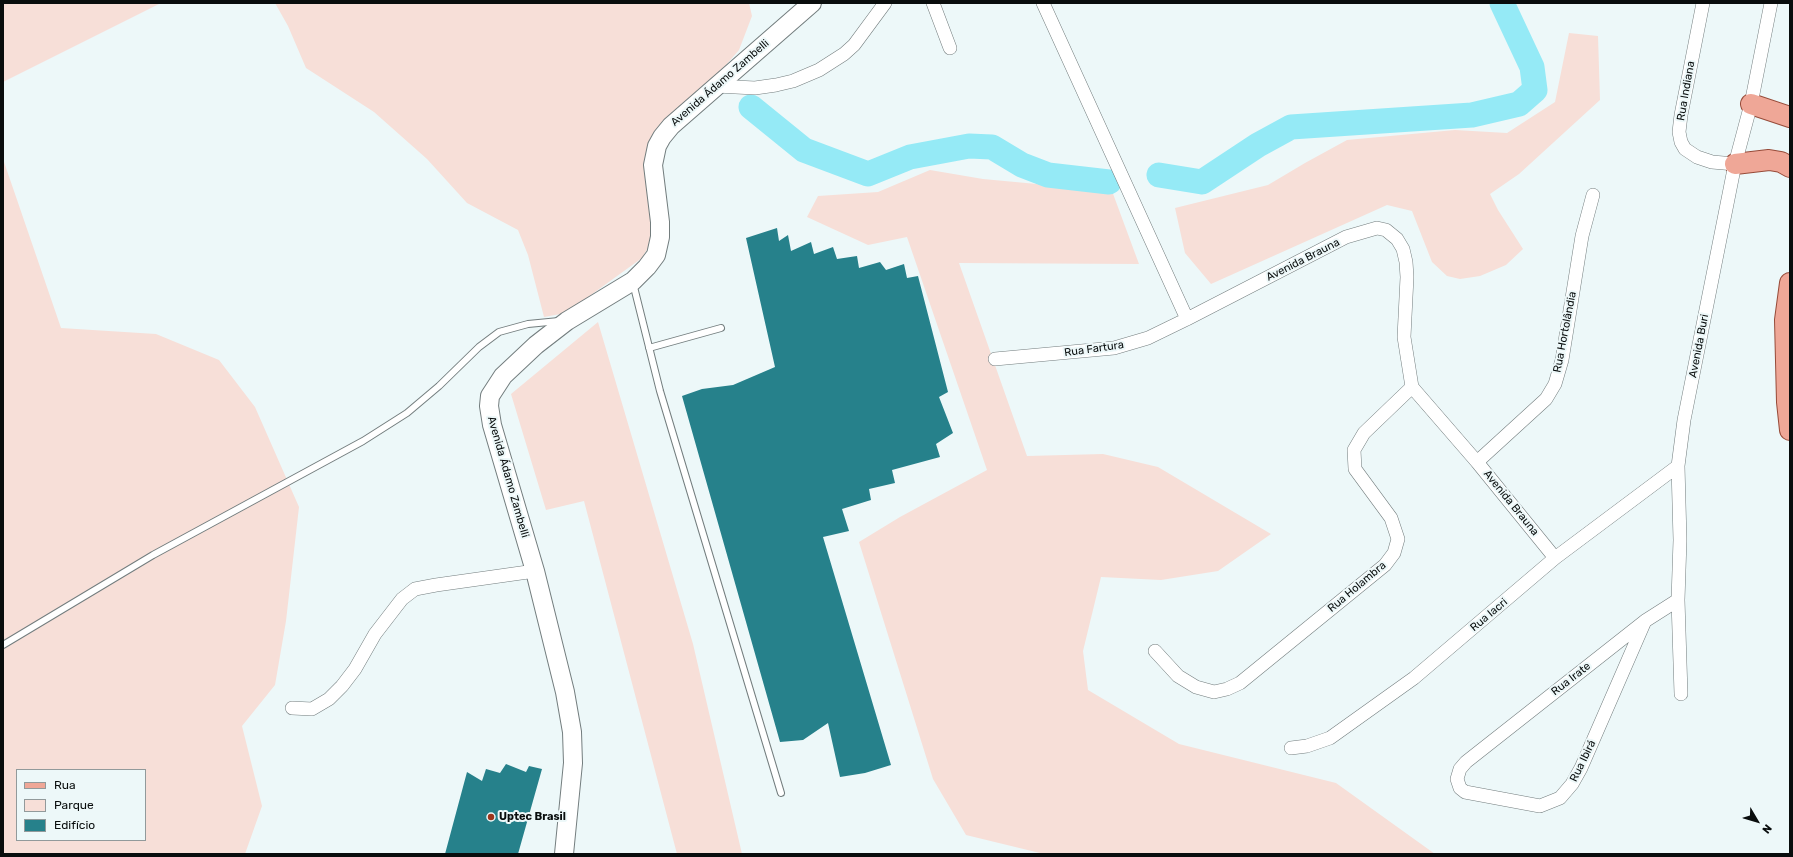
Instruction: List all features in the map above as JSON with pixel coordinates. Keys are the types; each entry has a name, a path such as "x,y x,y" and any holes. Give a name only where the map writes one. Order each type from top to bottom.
{"main road":[{"path":"1751,104 1788,114"},
{"path":"1735,164 1769,160 1781,162 1790,167"},
{"path":"1790,284 1785,320 1787,402 1790,430"}],"street":[{"name":"Avenida Ádamo Zambelli","path":"564,854 573,763 572,732 565,692 535,571 492,425 488,406 490,396 503,376 526,353 566,320 632,281 656,255 660,222 653,165 657,146 671,126 812,3"},
{"path":"716,86 755,88 776,85 793,81 819,70 844,54 854,45 885,3"},
{"path":"933,3 950,48"},
{"path":"1043,3 1187,319"},
{"name":"Rua Indiana","path":"1703,3 1679,132 1681,142 1685,149 1697,157 1712,162 1735,164"},
{"name":"Avenida Buri","path":"1681,694 1678,600 1680,540 1678,466 1684,420 1735,164 1751,104 1771,3"},
{"name":"Rua Hortolândia","path":"1477,462 1546,399 1554,384 1562,360 1582,236 1593,195"},
{"name":"Avenida Brauna","path":"1187,319 1346,238 1377,228 1386,230 1397,239 1403,249 1406,262 1407,276 1404,337 1412,387 1477,462 1555,558"},
{"name":"Rua Fartura","path":"995,359 1114,348 1148,338 1187,319"},
{"name":"Rua Holambra","path":"1155,651 1178,676 1196,687 1214,692 1227,689 1240,683 1385,565 1394,553 1398,539 1391,518 1355,469 1354,450 1364,433 1412,387"},
{"name":"Rua Iacri","path":"1291,748 1307,746 1330,738 1414,678 1555,558 1678,466"},
{"path":"292,708 312,708 329,699 342,686 355,669 375,634 394,612 402,599 415,589 436,584 535,571"},
{"name":"Rua Irate","path":"1466,762 1645,621 1678,600"},
{"name":"Rua Ibirá","path":"1466,762 1460,769 1457,779 1460,788 1465,792 1540,806 1560,798 1572,784 1581,768 1645,621"}],"lane":[{"path":"632,281 662,399 781,792"},
{"path":"3,645 153,555 369,437 407,413 439,386 479,347 499,332 528,324 566,320"},
{"path":"649,348 721,328"}],"green space":[{"path":"3,3 161,3 3,82"},
{"path":"275,3 749,3 752,16 739,50 726,65 660,130 653,239 642,258 566,313 544,317 528,255 518,230 467,203 427,159 374,112 306,68 288,26"},
{"path":"1569,33 1598,36 1600,100 1519,174 1490,194 1498,210 1523,249 1506,265 1480,276 1460,279 1447,276 1432,262 1412,211 1387,205 1211,284 1185,253 1175,208 1268,185 1347,140 1455,130 1507,133 1555,102"},
{"path":"3,159 61,328 156,334 219,360 255,407 299,507 286,621 275,685 242,726 262,806 245,854 3,854"},
{"path":"930,170 983,179 1112,191 1139,264 959,263 1027,456 1103,454 1158,467 1271,534 1218,571 1161,580 1101,577 1083,651 1088,690 1179,744 1336,783 1435,854 1044,854 966,835 933,779 859,542 900,517 987,470 907,237 868,245 807,217 818,196 878,192"},
{"path":"598,322 693,644 742,854 677,854 584,501 546,510 511,394"}],"building":[{"path":"777,228 779,241 788,235 791,251 811,242 814,254 833,247 837,259 857,256 859,268 880,262 886,270 904,264 907,278 918,276 948,392 939,397 953,433 936,444 940,457 892,470 895,483 869,489 871,500 842,509 849,531 823,537 891,765 865,773 840,777 828,723 803,740 780,742 682,396 702,389 733,385 775,367 746,238"},
{"name":"Uptec Brasil","path":"506,764 526,772 529,766 542,769 518,854 445,854 467,772 482,781 486,769 500,773"}],"waterway":[{"path":"1159,175 1202,182 1258,145 1291,127 1472,115 1519,104 1535,90 1532,67 1502,3"},
{"path":"751,107 804,150 868,174 910,157 969,146 992,147 1022,165 1048,175 1109,182"}],"place":[{"name":"Uptec Brasil","path":"491,817"}]}
